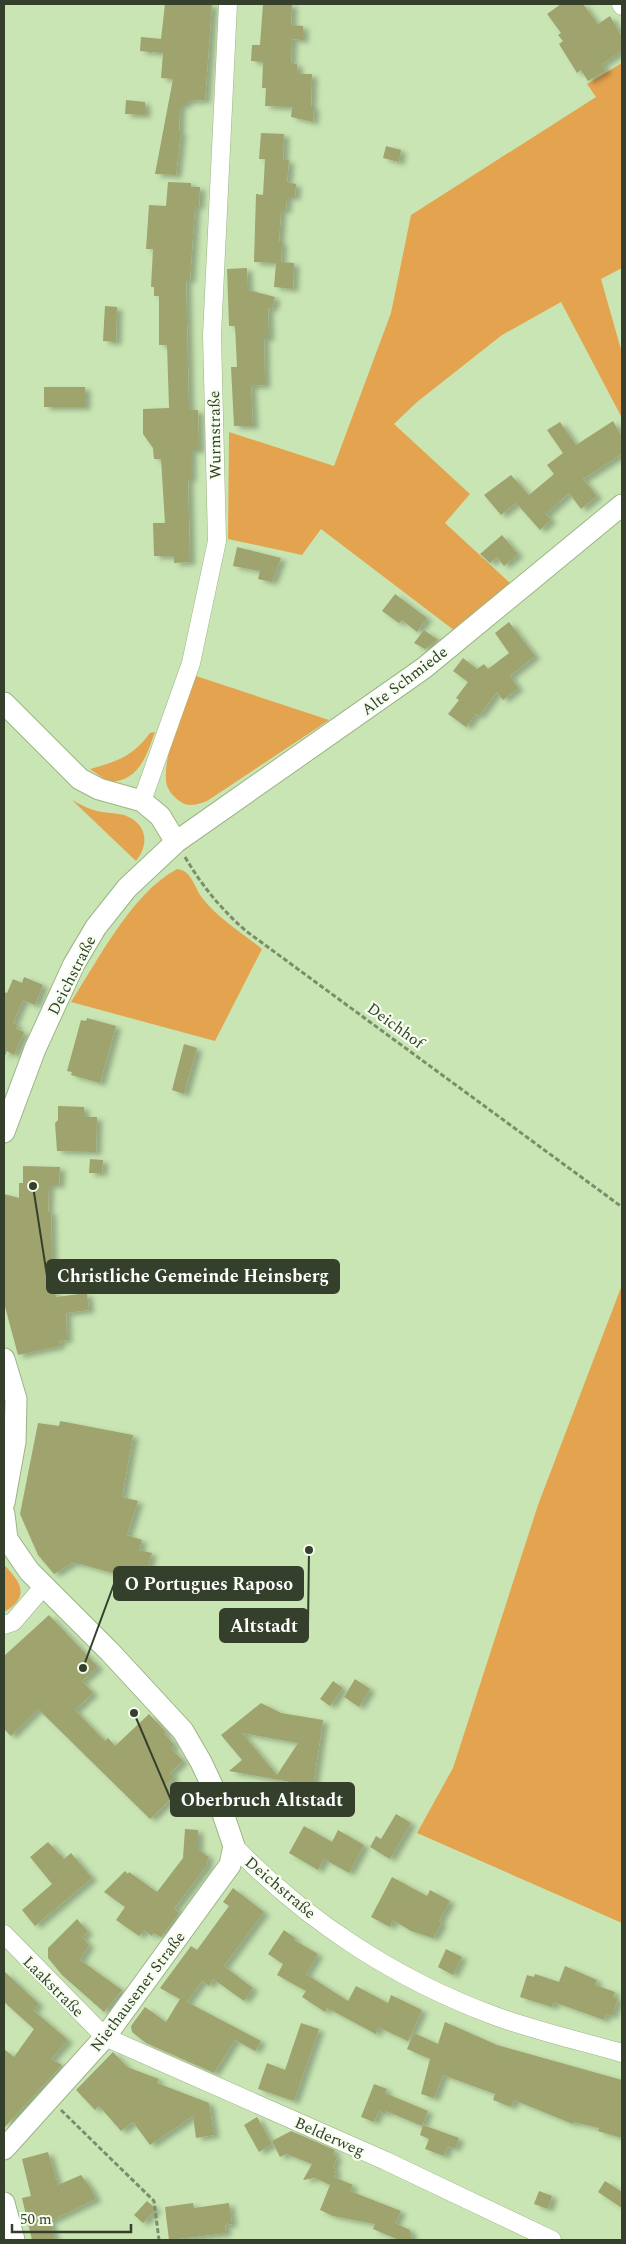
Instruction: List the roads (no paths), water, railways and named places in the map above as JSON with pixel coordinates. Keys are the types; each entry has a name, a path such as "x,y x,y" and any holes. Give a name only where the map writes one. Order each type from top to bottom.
{"street":[{"name":"Wurmstraße","path":"142,801 191,663 216,541 212,335 228,4"},
{"name":"Alte Schmiede","path":"176,842 424,668 622,505"},
{"path":"4,703 80,779 99,789 142,801 160,816 176,842"},
{"name":"Deichstraße","path":"4,1132 35,1049 83,949 96,927 127,888 176,842"},
{"path":"4,1359 16,1398 15,1442 4,1503"},
{"name":"Deichstraße","path":"4,1514 7,1539 28,1571 115,1658 183,1731 201,1762 217,1796 234,1846 262,1876 352,1945 420,1983 495,2016 622,2053"},
{"path":"4,1625 13,1622 44,1586"},
{"name":"Niethausener Straße","path":"4,2149 105,2037 230,1865 234,1846"},
{"name":"Laakstraße","path":"4,1934 105,2037"},
{"name":"Belderweg","path":"105,2037 386,2160 552,2240"},
{"path":"4,2203 14,2240"}],"place":[{"name":"Christliche Gemeinde Heinsberg","path":"33,1186"},
{"name":"Altstadt","path":"309,1550"},
{"name":"O Portugues Raposo","path":"83,1668"},
{"name":"Oberbruch Altstadt","path":"134,1713"}]}
